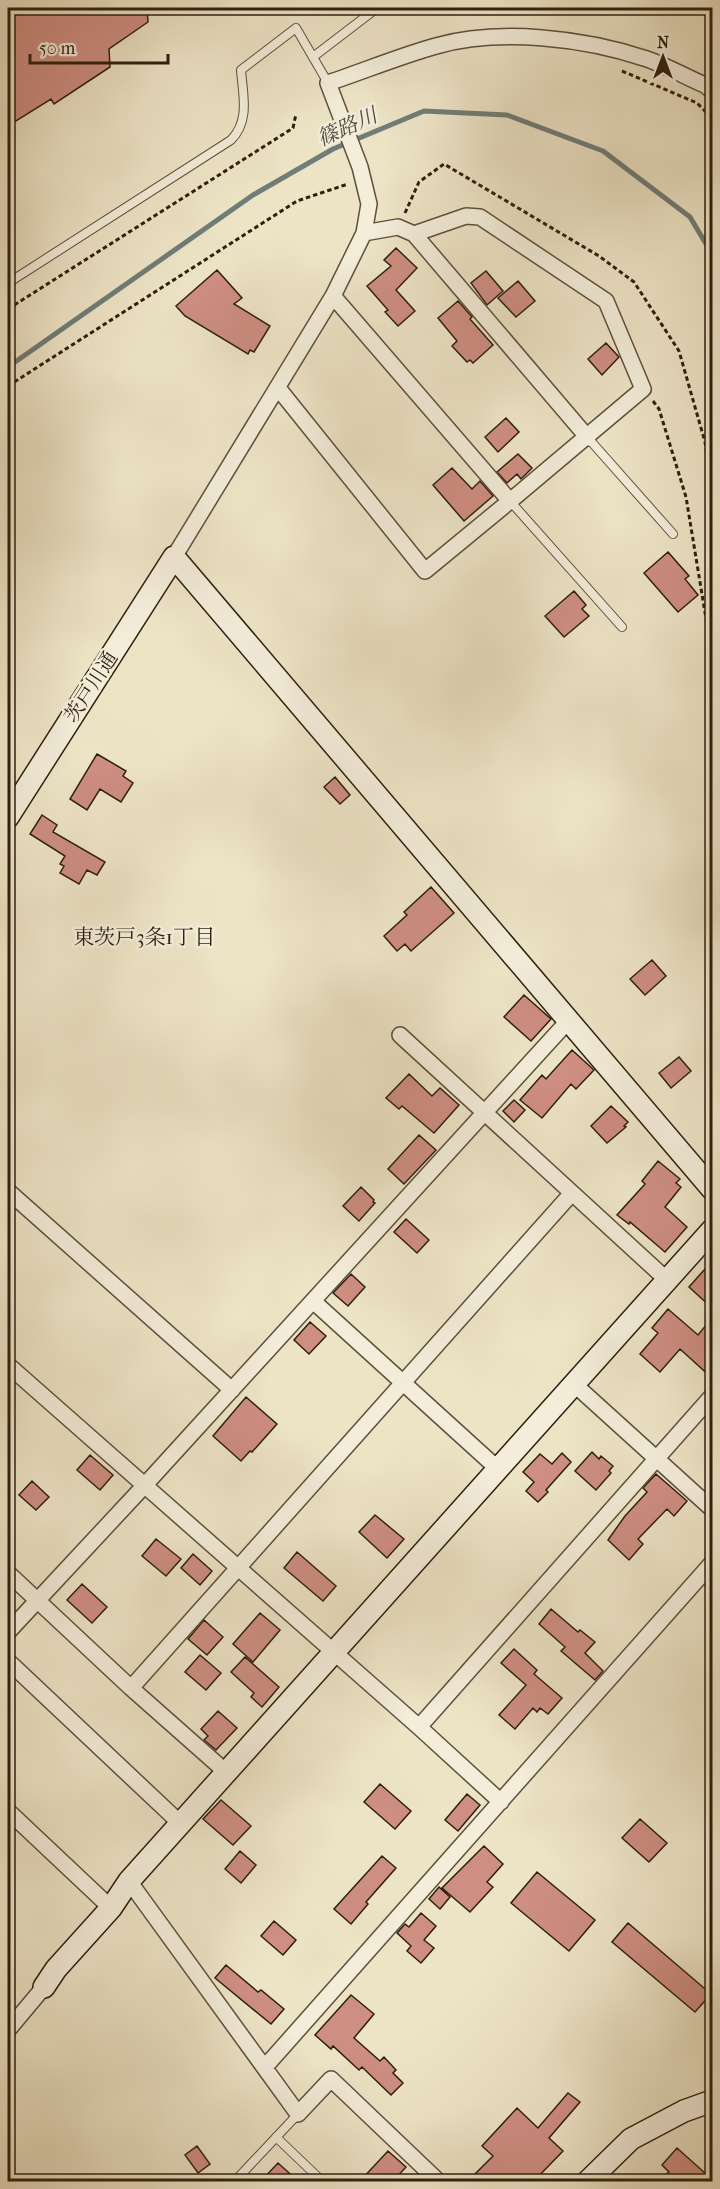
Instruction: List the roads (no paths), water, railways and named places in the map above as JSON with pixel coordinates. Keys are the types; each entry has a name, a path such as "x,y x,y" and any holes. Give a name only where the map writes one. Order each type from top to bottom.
{"street":[{"path":"712,91 705,85 648,59 593,45 492,37 437,46 328,83 360,167 369,204 364,233 333,296 174,557 712,1189"},
{"path":"278,388 426,571 588,438 643,389 606,301 480,217 466,216 414,234"},
{"path":"364,233 398,227 414,234 588,438"},
{"path":"333,296 510,501"},
{"name":"茨戸川通","path":"8,817 174,557"},
{"path":"8,1632 569,1020"},
{"path":"400,1035 667,1281"},
{"path":"8,1191 232,1389"},
{"path":"131,1688 572,1193"},
{"path":"8,2030 56,1969 111,1908 129,1881 712,1230"},
{"path":"313,1301 498,1469"},
{"path":"8,1365 501,1802"},
{"path":"574,1384 712,1509"},
{"path":"419,1727 712,1396"},
{"path":"265,2067 712,1563"},
{"path":"8,1573 131,1688 226,1772"},
{"path":"8,1661 181,1824"},
{"path":"8,1811 111,1908"},
{"path":"129,1881 297,2114 331,2079 439,2181"},
{"path":"587,2181 631,2139 684,2111 712,2101"}],"lane":[{"path":"313,57 378,8"},
{"path":"8,283 231,140 242,127 244,116 242,70 296,28 328,83"},
{"path":"588,438 673,534"},
{"path":"510,501 622,627"},
{"path":"234,2181 297,2114"},
{"path":"276,2137 323,2181"}],"waterway":[{"name":"篠路川","path":"8,367 253,195 333,149 424,111 507,115 603,151 690,217 712,254"}],"district":[{"name":"東茨戸3条1丁目","path":"144,937"}]}
